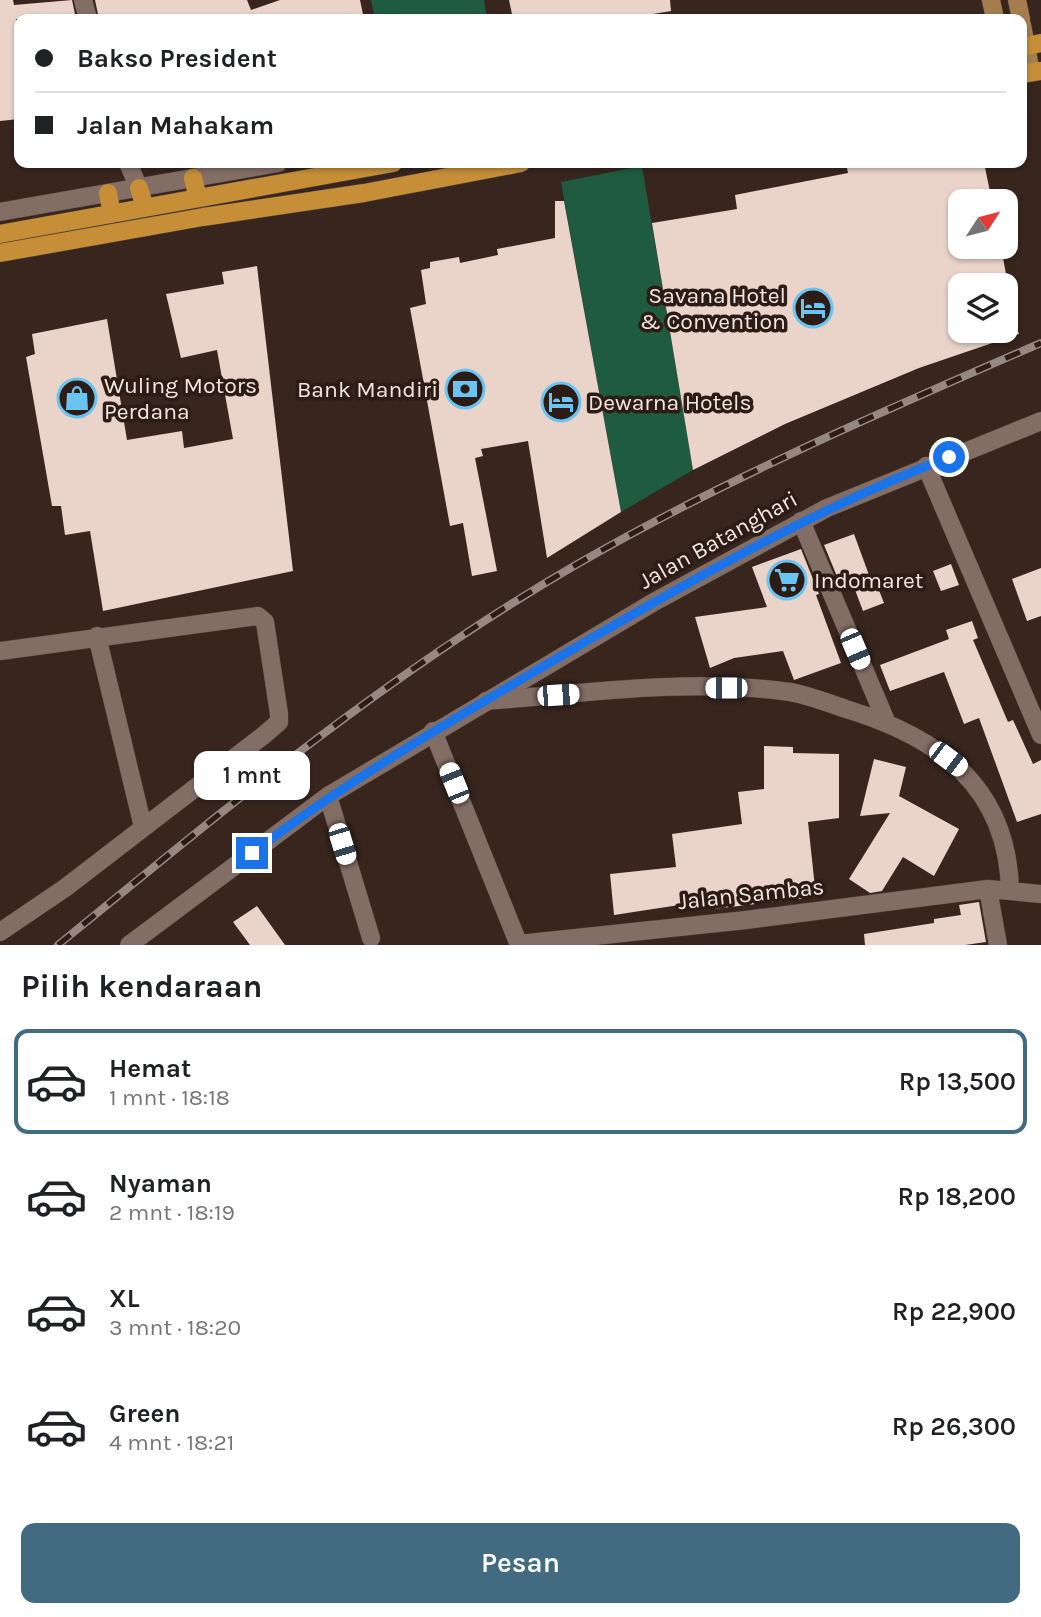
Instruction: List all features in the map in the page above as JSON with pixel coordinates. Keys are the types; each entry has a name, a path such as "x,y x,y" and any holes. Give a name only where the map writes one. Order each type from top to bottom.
{"main road":[{"path":"1030,46 1031,72"},
{"path":"0,234 343,168"},
{"path":"0,253 493,168"},
{"path":"193,178 198,198"},
{"path":"139,188 145,208"},
{"path":"108,193 112,214"}],"street":[{"path":"130,168 139,188"},
{"path":"0,212 250,168"},
{"name":"Jalan Batanghari","path":"129,945 328,796 483,701 801,522 926,466 1041,421"},
{"path":"926,466 1041,735"},
{"path":"801,522 886,721"},
{"path":"0,652 97,636 258,616 265,622 279,722 65,888 0,932"},
{"path":"97,636 143,827"},
{"path":"483,701 606,692 726,688 792,692 886,721 927,743 963,770 981,793 997,818 1010,869 1010,891"},
{"path":"433,732 519,944"},
{"path":"328,796 371,938"},
{"path":"988,889 998,945"},
{"name":"Jalan Sambas","path":"519,944 760,918 988,889 1041,894"}],"green space":[{"path":"371,0 484,0 486,14 374,14"},
{"path":"642,168 693,470 621,512 561,182"}],"building":[{"path":"0,0 13,0 14,5 72,0 75,14 14,14 14,120 0,121"},
{"path":"95,0 247,0 251,10 280,0 360,0 363,14 98,14"},
{"path":"509,0 670,0 671,11 653,14 512,14"},
{"name":"Savana Hotel & Convention","path":"847,168 985,168 989,189 948,189 948,259 1003,259 1006,273 948,273 948,343 993,343 919,368 785,424 693,470 652,223 737,209 735,195 848,173"},
{"path":"555,201 564,201 621,512 547,558 528,441 481,449 483,456 475,458 497,571 472,576 463,523 450,526 410,308 426,304 421,270 430,268 430,262 459,257 460,263 498,255 497,249 555,238"},
{"path":"257,266 293,571 103,611 90,531 65,535 61,506 52,506 26,357 35,354 32,334 107,319 127,440 182,431 184,448 233,439 217,350 181,358 166,294 224,284 222,272"},
{"path":"854,534 873,586 877,585 884,603 863,611 852,582 841,586 824,545"},
{"path":"801,549 841,663 794,680 783,651 734,658 710,668 695,617 767,607 752,567"},
{"path":"951,564 959,585 941,591 933,571"},
{"path":"1041,568 1041,616 1027,621 1012,579"},
{"path":"972,621 978,638 973,640 1008,722 1013,720 1033,764 1041,760 1041,814 1017,822 979,718 964,724 944,672 890,691 880,665 949,639 946,630"},
{"path":"764,746 793,747 793,753 839,754 839,818 808,822 816,897 713,909 712,900 614,915 610,874 676,867 672,834 742,824 738,792 764,789"},
{"path":"874,759 906,767 899,796 959,829 934,876 903,857 882,891 870,893 849,879 890,813 860,816"},
{"path":"979,902 986,942 965,945 865,945 864,934 934,923 934,919 961,915 959,905"},
{"path":"257,906 285,945 250,945 233,922"}],"railway":[{"path":"58,945 308,745 505,607 631,534 746,475 1041,343"}],"place":[{"name":"Savana Hotel & Convention","path":"813,308"},
{"name":"Bank Mandiri","path":"465,389"},
{"name":"Wuling Motors Perdana","path":"77,398"},
{"name":"Dewarna Hotels","path":"561,402"},
{"name":"Indomaret","path":"787,580"}],"route":[{"path":"252,853 328,796 483,701 654,602 827,509 949,457"}]}
